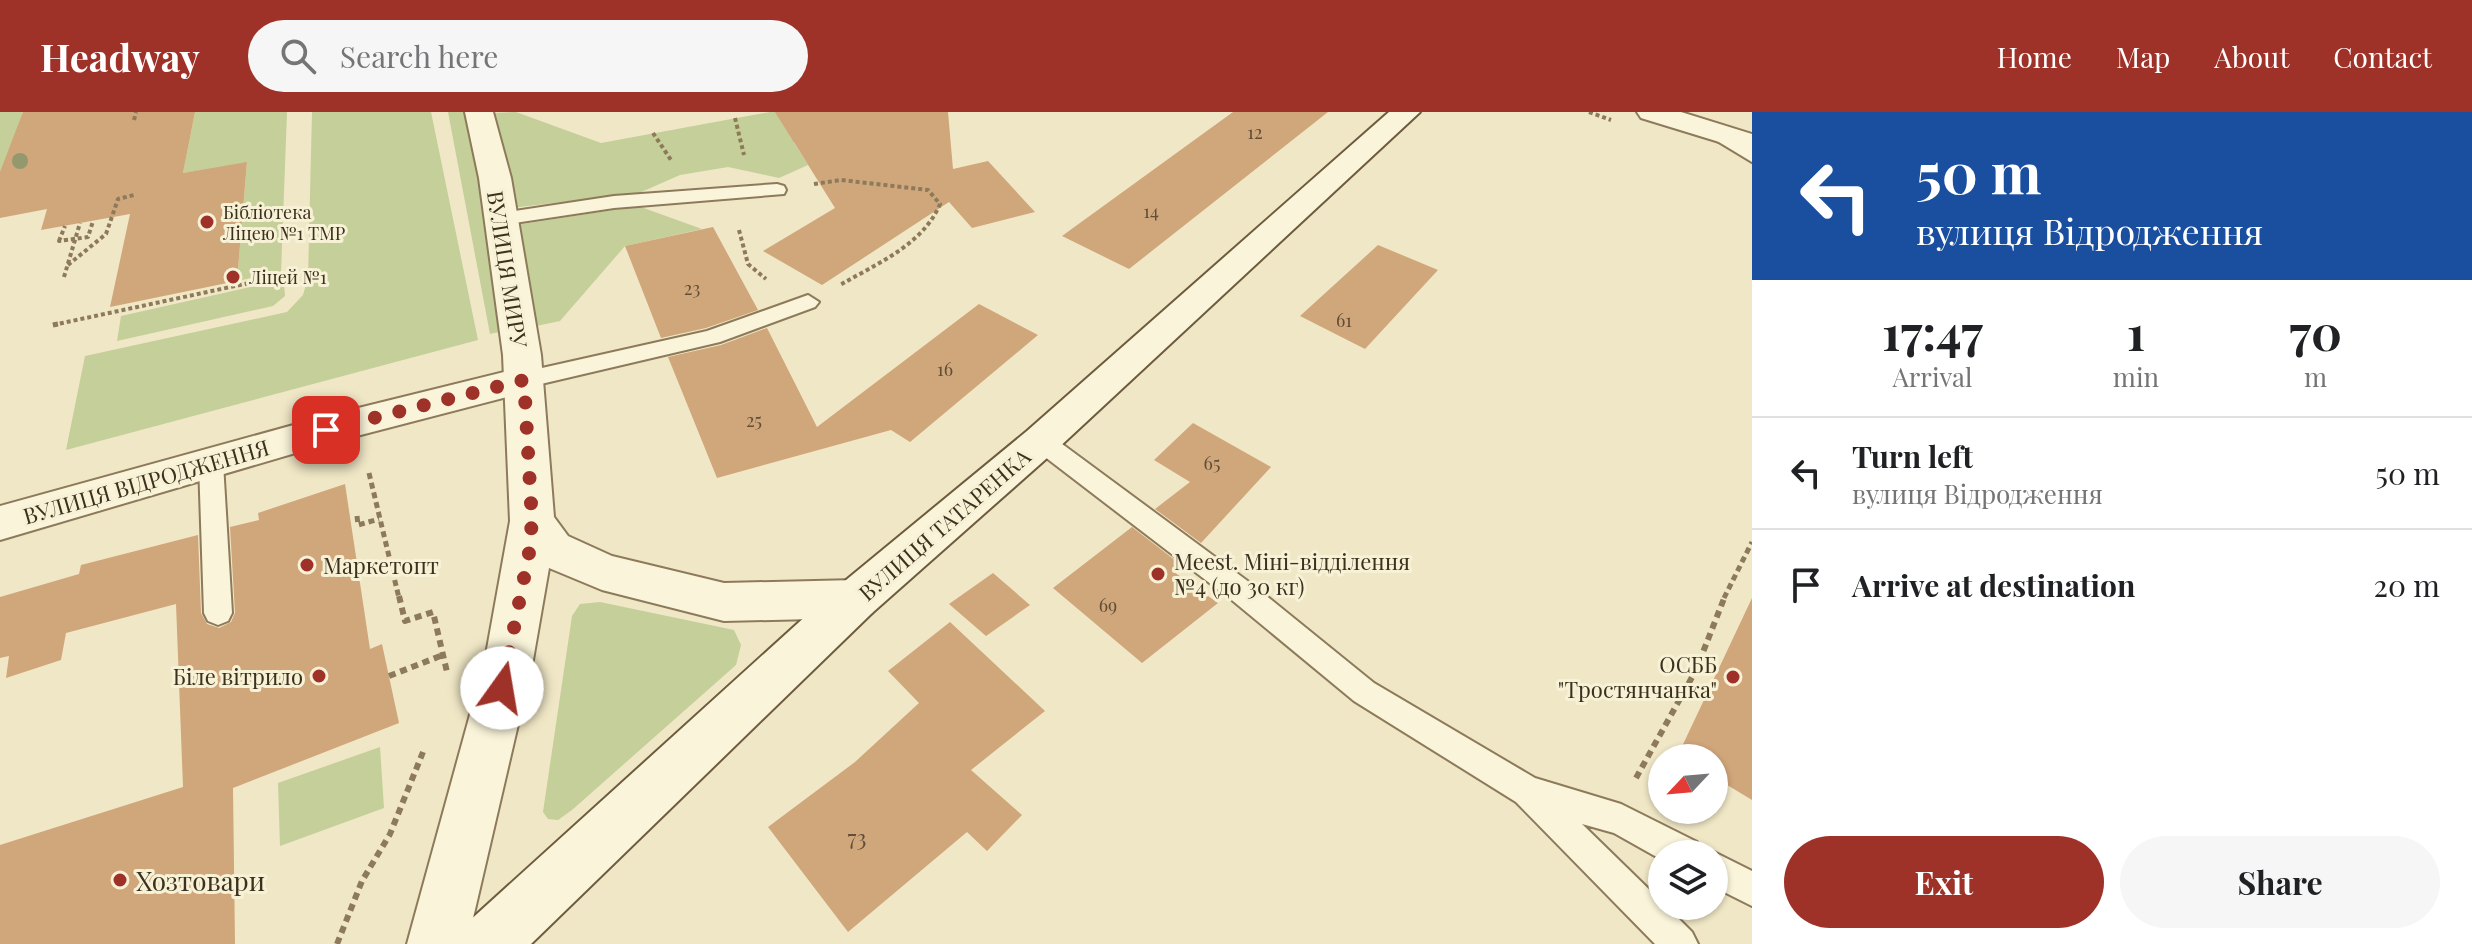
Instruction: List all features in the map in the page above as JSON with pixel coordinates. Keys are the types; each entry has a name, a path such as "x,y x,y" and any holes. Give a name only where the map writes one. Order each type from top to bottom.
{"street":[{"name":"ВУЛИЦЯ МИРУ","path":"437,944 509,660 532,521 524,380 501,219 479,112"},
{"name":"ВУЛИЦЯ ТАТАРЕНКА","path":"488,944 856,599 1041,441 1406,112"},
{"path":"1651,112 1752,143"},
{"name":"ВУЛИЦЯ ВІДРОДЖЕННЯ","path":"0,523 326,430 524,380"},
{"path":"532,521 552,549 602,572 658,587 724,602 856,599"}],"lane":[{"path":"1715,132 1752,157"},
{"path":"501,219 614,202 777,190"},
{"path":"524,380 712,337 808,302"},
{"path":"1041,441 1243,593 1364,692 1527,791 1680,944"},
{"path":"211,463 218,613"},
{"path":"1527,791 1621,820 1659,840"},
{"path":"1728,876 1752,889"}],"path":[{"path":"134,120 136,112"},
{"path":"777,190 841,180 928,190 940,204 937,217 919,234 808,302"},
{"path":"68,265 106,234 118,199 134,195"},
{"path":"59,241 88,237 93,221"},
{"path":"64,277 80,223"},
{"path":"59,241 65,226"},
{"path":"59,241 75,239"},
{"path":"53,325 296,273"},
{"path":"369,473 405,621 433,612 450,685"},
{"path":"357,516 358,525 379,519"},
{"path":"1621,820 1635,781 1696,670 1724,598 1752,542"},
{"path":"389,676 443,655"},
{"path":"337,944 362,881 390,834 428,740"}],"green space":[{"path":"0,112 23,112 0,191"},
{"path":"195,112 287,112 281,272 237,281 247,163 183,173"},
{"path":"312,112 431,112 478,340 66,450 85,356 287,312 303,295 308,278"},
{"path":"448,112 466,112 512,329 490,334"},
{"path":"516,112 601,143 770,112 794,112 794,143 808,165 779,178 728,167 680,175 639,193 511,208 491,113"},
{"path":"638,206 702,229 625,246 560,321 536,326 516,225"},
{"path":"268,283 284,284 285,296 273,306 117,341 121,316"},
{"path":"600,602 734,630 741,645 736,665 572,810 558,820 548,819 543,812 572,616 580,604"},
{"path":"380,747 384,808 280,846 278,783"}],"building":[{"path":"23,112 195,112 183,173 247,162 237,281 110,307 130,214 41,230 47,209 0,218 0,172"},
{"path":"775,112 948,112 953,169 988,161 1035,212 972,228 949,202 822,285 763,251 835,208"},
{"path":"1233,112 1328,112 1129,269 1062,236"},
{"path":"713,227 758,310 706,328 661,338 625,246"},
{"path":"1378,245 1438,270 1365,349 1300,316"},
{"path":"979,304 1038,335 910,442 891,430 717,478 668,357 721,345 767,328 817,427"},
{"path":"1193,423 1271,467 1201,543 1155,509 1190,482 1154,460"},
{"path":"345,484 370,649 382,644 399,723 233,788 235,944 0,944 0,845 183,787 176,604 66,633 61,660 6,678 9,656 0,658 0,597 79,574 81,565 198,535 201,613 207,624 219,628 231,622 235,613 230,527 259,520 258,513"},
{"path":"1132,527 1180,564 1174,572 1218,603 1142,663 1053,588"},
{"path":"993,573 1030,605 986,636 949,604"},
{"name":"ОСББ \"Тростянчанка\"","path":"1752,598 1752,800 1728,785 1728,744 1683,744"},
{"path":"950,622 1045,711 971,770 1022,815 987,851 967,832 848,932 768,827 855,762 919,703 888,671"}],"place":[{"name":"Бібліотека Ліцею №1 ТМР","path":"207,222"},
{"name":"Ліцей №1","path":"233,277"},
{"name":"Маркетопт","path":"307,565"},
{"name":"Meest. Міні-відділення №4 (до 30 кг)","path":"1158,574"},
{"name":"Біле вітрило","path":"319,676"},
{"name":"ОСББ \"Тростянчанка\"","path":"1733,677"},
{"name":"Хозтовари","path":"120,880"}],"route":[{"path":"326,430 524,380 532,521 529,553 502,688"}]}
